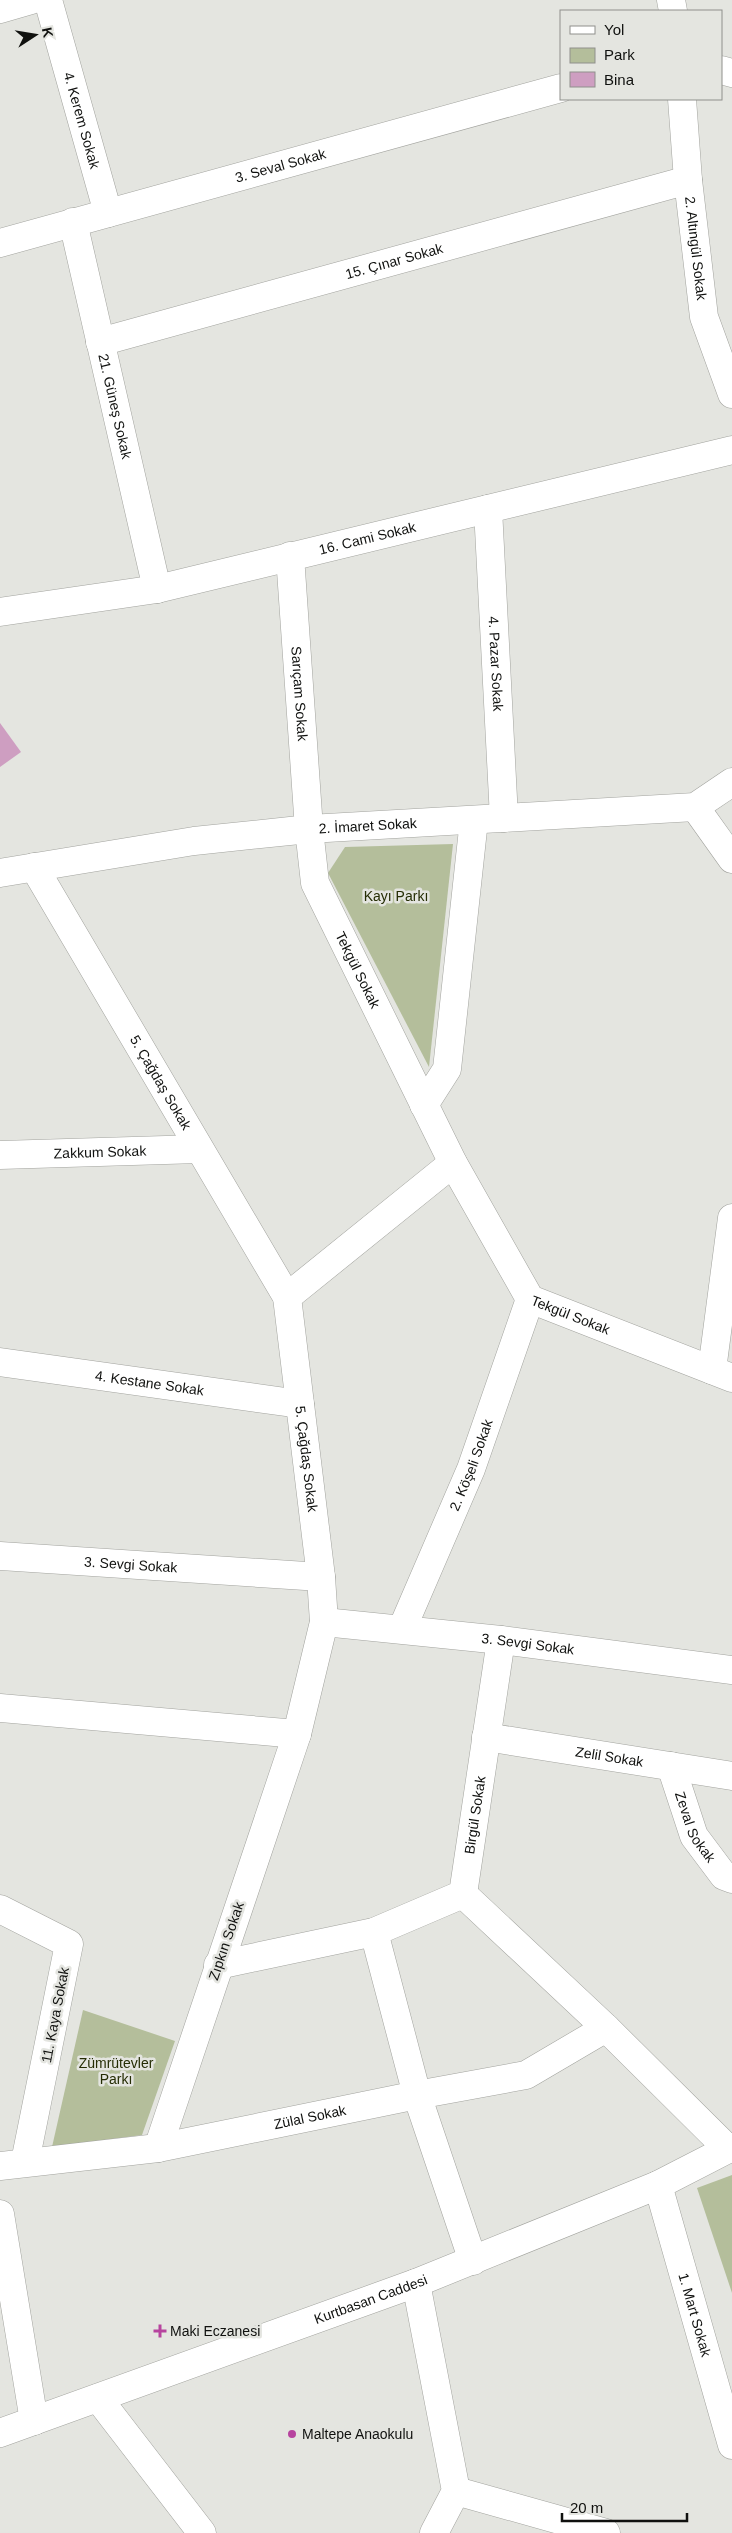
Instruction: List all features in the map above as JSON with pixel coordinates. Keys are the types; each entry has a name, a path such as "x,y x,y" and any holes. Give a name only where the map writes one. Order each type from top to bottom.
{"street":[{"path":"0,9 31,0"},
{"name":"4. Kerem Sokak","path":"48,0 108,213"},
{"name":"3. Seval Sokak","path":"0,243 560,88"},
{"name":"2. Altıngül Sokak","path":"682,100 688,180 704,318 732,394"},
{"name":"15. Çınar Sokak","path":"100,342 688,180"},
{"name":"21. Güneş Sokak","path":"73,222 157,589"},
{"name":"16. Cami Sokak","path":"0,612 157,589 732,450"},
{"name":"4. Pazar Sokak","path":"488,509 504,818"},
{"name":"Sarıçam Sokak","path":"290,556 309,830"},
{"path":"732,782 695,807 732,859"},
{"name":"2. İmaret Sokak","path":"0,873 194,841 309,830 695,807"},
{"path":"424,1105 447,1069 474,820"},
{"name":"Tekgül Sokak","path":"309,830 315,883 452,1163 530,1300 722,1374"},
{"name":"5. Çağdaş Sokak","path":"34,867 287,1297 321,1578 324,1622"},
{"name":"Zakkum Sokak","path":"0,1155 200,1149"},
{"path":"287,1297 452,1163"},
{"path":"722,1374 732,1218"},
{"name":"2. Köşeli Sokak","path":"402,1629 471,1469 530,1300"},
{"name":"4. Kestane Sokak","path":"0,1362 300,1404"},
{"name":"3. Sevgi Sokak","path":"0,1556 321,1578"},
{"name":"3. Sevgi Sokak","path":"324,1622 501,1640 732,1668"},
{"name":"Zıpkın Sokak","path":"158,2148 297,1734 324,1622"},
{"name":"Birgül Sokak","path":"463,1894 501,1640"},
{"path":"0,1708 297,1734"},
{"name":"Zelil Sokak","path":"486,1737 732,1776"},
{"name":"Zeval Sokak","path":"671,1766 694,1836 724,1876 732,1880"},
{"path":"218,1965 374,1932 463,1894 730,2148"},
{"name":"11. Kaya Sokak","path":"0,1909 69,1944 12,2164"},
{"path":"374,1932 417,2095 473,2261"},
{"name":"Zülal Sokak","path":"12,2164 158,2148 417,2095 526,2076 606,2028"},
{"name":"Kurtbasan Caddesi","path":"0,2433 473,2261 658,2185 730,2148"},
{"name":"1. Mart Sokak","path":"658,2185 732,2445"},
{"path":"0,2214 34,2421"},
{"path":"416,2283 456,2491 434,2533"},
{"path":"98,2398 202,2533"},
{"path":"456,2491 569,2528 606,2533"}],"green space":[{"name":"Kayı Parkı","path":"453,844 429,1067 328,873 345,847"},
{"name":"Zümrütevler Parkı","path":"83,2010 175,2041 142,2135 52,2147"},
{"path":"732,2175 732,2293 697,2188"}],"building":[{"path":"0,723 21,752 0,767"}],"place":[{"name":"Maki Eczanesi","path":"160,2331"},
{"name":"Maltepe Anaokulu","path":"292,2434"}]}
